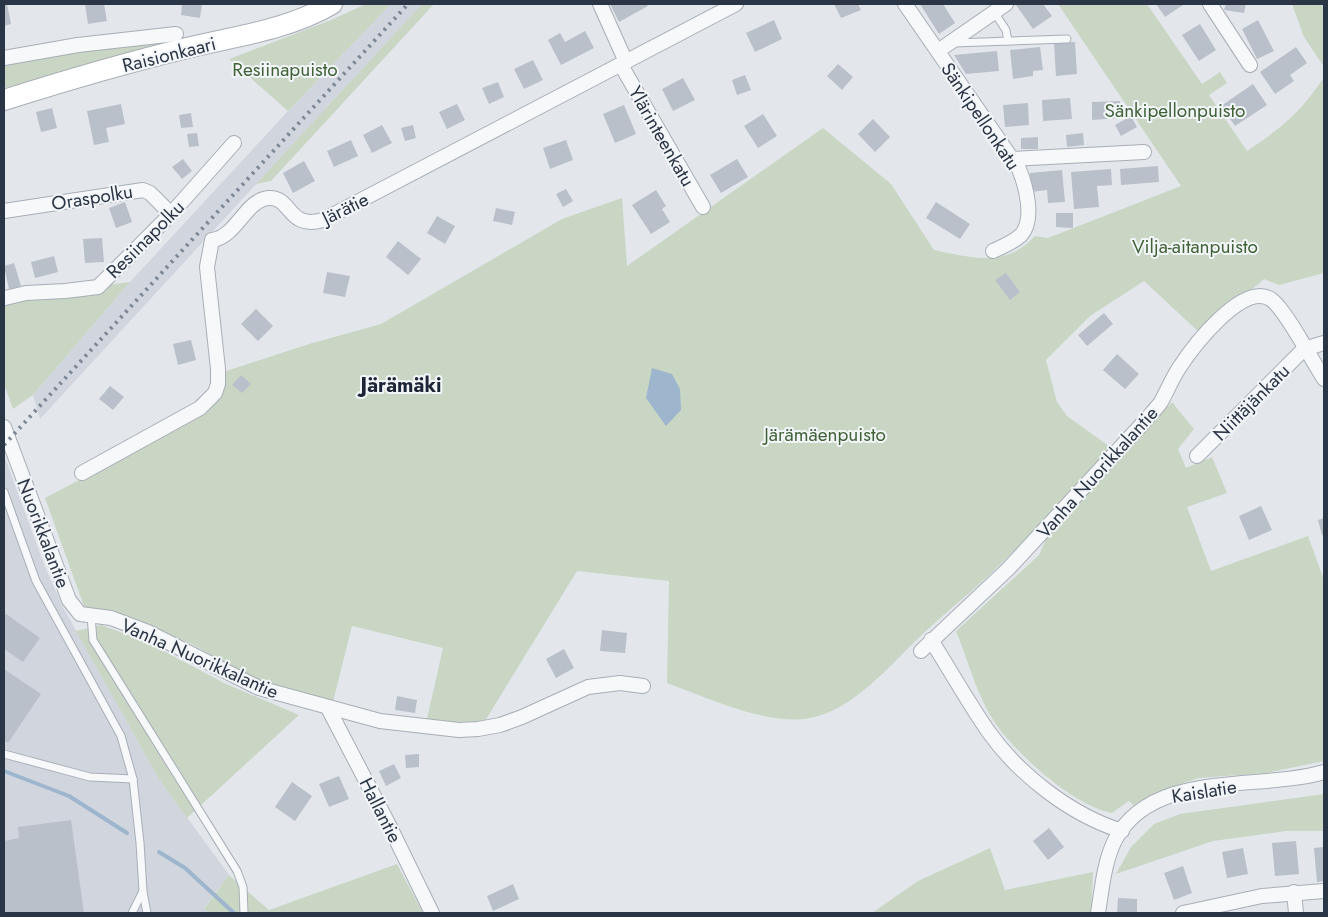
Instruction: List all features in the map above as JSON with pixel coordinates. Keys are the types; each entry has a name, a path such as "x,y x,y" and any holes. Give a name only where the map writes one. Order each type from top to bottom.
{"main road":[{"name":"Raisionkaari","path":"4,100 151,57 268,29 332,4"}],"street":[{"name":"Ylärinteenkatu","path":"600,4 623,64 703,207"},
{"name":"Järätie","path":"82,473 200,408 215,393 218,369 207,267 208,254 212,240 226,235 254,204 270,198 278,200 294,217 303,221 313,223 323,220 736,4"},
{"name":"Sänkipellonkatu","path":"906,4 943,48 1023,180 1026,192 1026,228 1020,236 993,252"},
{"path":"943,48 1006,4"},
{"path":"1210,4 1250,65"},
{"path":"4,58 78,45 176,34"},
{"name":"Resiinapolku","path":"4,298 26,293 65,291 98,286 171,214 234,144"},
{"path":"1012,160 1144,152"},
{"name":"Oraspolku","path":"4,211 143,190 150,193 171,214"},
{"name":"Vanha Nuorikkalantie","path":"921,651 1008,569 1144,422 1160,404 1178,370 1195,345 1221,318 1244,299 1250,296 1265,296 1282,312 1304,349"},
{"path":"1324,343 1304,349 1324,378"},
{"name":"Niittäjänkatu","path":"1197,456 1304,349"},
{"name":"Nuorikkalantie","path":"4,427 69,600 76,610"},
{"name":"Vanha Nuorikkalantie","path":"76,610 80,614 122,621 148,632 250,684 278,695 380,721 459,730 478,729 500,725 522,717 588,687 620,683 643,686"},
{"path":"931,640 989,733 1017,764 1077,811 1102,825 1122,831"},
{"name":"Hallantie","path":"328,708 432,913"},
{"name":"Kaislatie","path":"1098,913 1105,871 1115,840 1136,815 1150,804 1177,793 1210,787 1298,778 1324,772"},
{"path":"1183,913 1262,896 1324,891"},
{"path":"1294,892 1296,913"}],"lane":[{"path":"994,12 1006,30 1008,41"},
{"path":"943,48 1008,41 1067,39"},
{"path":"4,492 36,581 120,736 133,779 143,891 147,913"},
{"path":"91,616 93,640 102,656 237,871 243,887 244,913"},
{"path":"4,754 90,777 133,779"},
{"path":"132,913 143,891"}],"shaded area":[{"path":"391,4 422,4 40,419 33,395 130,282 288,111"},
{"path":"4,455 45,567 64,609 159,779 229,875 204,908 209,913 4,913"}],"green space":[{"name":"Resiinapuisto","path":"366,4 391,4 288,111 229,59 331,20"},
{"path":"422,4 434,4 271,181 256,184"},
{"name":"Järämäenpuisto","path":"1058,4 1147,4 1202,84 1220,72 1227,83 1209,95 1247,151 1271,135 1299,110 1324,77 1324,273 1279,285 1264,279 1200,333 1144,281 1090,316 1046,360 1057,402 1067,416 1113,449 988,576 913,643 871,684 839,707 823,715 805,719 771,717 735,708 667,683 669,581 577,571 485,721 426,723 443,648 352,626 333,702 282,689 243,673 192,644 116,614 85,609 45,498 207,413 226,371 309,344 381,324 562,219 622,198 627,266 823,128 891,184 934,250 962,256 975,258 1000,257 1024,246 1035,236 1048,238 1181,186"},
{"path":"1292,4 1324,4 1324,67 1304,37"},
{"path":"198,38 4,88 4,65 127,44"},
{"path":"130,282 33,395 13,409 4,384 4,299"},
{"path":"1172,402 1194,429 1178,449 1186,468 1212,457 1227,493 1187,507 1211,571 1308,536 1324,580 1324,761 1266,773 1198,778 1155,793 1133,805 1129,801 1112,813 1079,800 1061,788 1043,774 1010,742 998,727 984,703 956,631 1039,555 1057,514 1112,466"},
{"path":"101,625 145,641 224,683 299,715 187,818 159,779 76,631"},
{"path":"1324,794 1324,831 1286,831 1213,841 1116,874 1131,847 1154,824 1180,814"},
{"path":"990,848 1005,890 1093,872 1091,913 872,913 918,881"},
{"path":"397,864 423,913 209,913 204,909 229,875 269,910"}],"water":[{"path":"652,368 672,374 680,389 681,410 666,426 646,398"}],"building":[{"path":"4,4 7,4 11,24 4,26"},
{"path":"85,4 104,4 107,21 88,24"},
{"path":"182,4 202,4 200,18 181,15"},
{"path":"610,4 646,4 648,6 619,22"},
{"path":"834,4 858,4 861,10 841,18"},
{"path":"920,4 943,4 955,23 939,34"},
{"path":"1017,4 1043,4 1052,16 1033,29"},
{"path":"1156,4 1182,4 1183,5 1165,17"},
{"path":"1226,4 1246,4 1244,13 1224,10"},
{"path":"774,20 782,39 755,52 746,33"},
{"path":"1258,20 1274,51 1257,59 1242,29"},
{"path":"1200,24 1216,50 1199,61 1182,35"},
{"path":"585,31 594,48 561,65 548,40 560,33 565,42"},
{"path":"1075,42 1077,74 1056,76 1054,43"},
{"path":"1040,47 1043,70 1033,71 1033,76 1013,79 1010,50"},
{"path":"1296,47 1307,63 1290,75 1294,81 1275,94 1260,72"},
{"path":"997,51 999,71 966,74 954,55"},
{"path":"533,60 543,80 524,89 514,69"},
{"path":"838,64 853,77 842,90 827,76"},
{"path":"745,75 751,90 737,95 732,80"},
{"path":"683,78 695,100 673,111 662,89"},
{"path":"498,82 504,97 489,104 482,88"},
{"path":"1253,84 1267,105 1235,126 1221,106"},
{"path":"1070,98 1072,119 1043,121 1042,100"},
{"path":"1120,101 1121,118 1092,120 1092,102"},
{"path":"1028,103 1029,125 1005,127 1003,105"},
{"path":"121,104 125,124 106,128 109,142 94,145 87,111"},
{"path":"457,104 465,120 447,129 439,112"},
{"path":"624,105 636,134 615,143 603,114"},
{"path":"52,108 57,128 41,132 36,112"},
{"path":"191,113 193,127 181,128 179,115"},
{"path":"763,114 777,136 758,148 744,126"},
{"path":"1131,116 1137,127 1121,136 1115,125"},
{"path":"873,119 890,137 875,152 858,134"},
{"path":"382,125 392,143 372,153 363,135"},
{"path":"413,125 416,138 405,141 401,128"},
{"path":"197,133 199,146 189,147 187,134"},
{"path":"1083,133 1084,145 1067,147 1066,135"},
{"path":"1038,137 1038,149 1021,149 1021,138"},
{"path":"351,140 358,156 334,167 327,151"},
{"path":"566,140 573,160 550,169 543,148"},
{"path":"183,159 192,171 182,179 172,167"},
{"path":"737,159 748,177 721,193 710,175"},
{"path":"304,161 315,181 293,193 283,173"},
{"path":"1158,166 1159,182 1121,185 1120,169"},
{"path":"1111,169 1112,185 1097,186 1099,207 1074,209 1071,172"},
{"path":"1062,170 1065,202 1048,203 1047,190 1031,192 1030,173"},
{"path":"566,189 573,201 563,207 556,194"},
{"path":"656,190 666,206 662,209 670,222 651,234 632,205"},
{"path":"125,202 132,222 116,228 109,208"},
{"path":"936,202 970,224 960,239 926,218"},
{"path":"496,208 515,212 512,225 493,221"},
{"path":"1056,213 1073,213 1073,228 1056,227"},
{"path":"437,216 455,226 445,244 427,233"},
{"path":"102,238 104,262 85,263 83,239"},
{"path":"398,241 421,259 408,275 386,257"},
{"path":"54,256 58,272 35,278 31,262"},
{"path":"14,263 21,286 9,289 4,266"},
{"path":"327,272 350,276 345,297 323,293"},
{"path":"1006,273 1020,292 1010,300 995,280"},
{"path":"256,309 273,326 258,341 241,324"},
{"path":"1104,313 1113,324 1087,346 1078,335"},
{"path":"191,340 196,360 178,365 173,344"},
{"path":"1117,354 1139,374 1125,389 1103,370"},
{"path":"241,375 251,384 242,393 232,385"},
{"path":"110,386 124,397 113,410 99,399"},
{"path":"1261,506 1272,530 1249,540 1239,516"},
{"path":"1324,518 1324,535 1322,535 1318,520"},
{"path":"6,614 40,638 23,662 4,649 4,616"},
{"path":"602,630 627,633 625,653 600,651"},
{"path":"564,649 574,668 556,678 546,659"},
{"path":"4,669 41,694 8,743 4,740"},
{"path":"397,696 417,700 415,713 395,710"},
{"path":"419,754 419,767 406,768 405,755"},
{"path":"394,764 401,778 386,786 379,771"},
{"path":"339,776 349,799 329,807 319,784"},
{"path":"292,782 312,796 295,821 275,807"},
{"path":"71,820 84,913 4,913 4,841 19,838 18,827"},
{"path":"1049,828 1064,847 1048,860 1033,841"},
{"path":"1296,841 1299,874 1275,876 1272,843"},
{"path":"1324,847 1324,881 1317,882 1314,848"},
{"path":"1243,848 1248,874 1227,878 1222,852"},
{"path":"1183,866 1192,893 1174,900 1164,873"},
{"path":"513,884 519,899 493,911 487,896"},
{"path":"1118,898 1137,899 1137,913 1117,913"}],"waterway":[{"path":"4,771 69,796 127,833"},
{"path":"159,852 185,868 234,913"}],"railway":[{"path":"4,445 408,4"}],"district":[{"name":"Järämäki","path":"401,385"}],"park label":[{"name":"Sänkipellonpuisto","path":"1175,110"},
{"name":"Vilja-aitanpuisto","path":"1195,246"}]}
